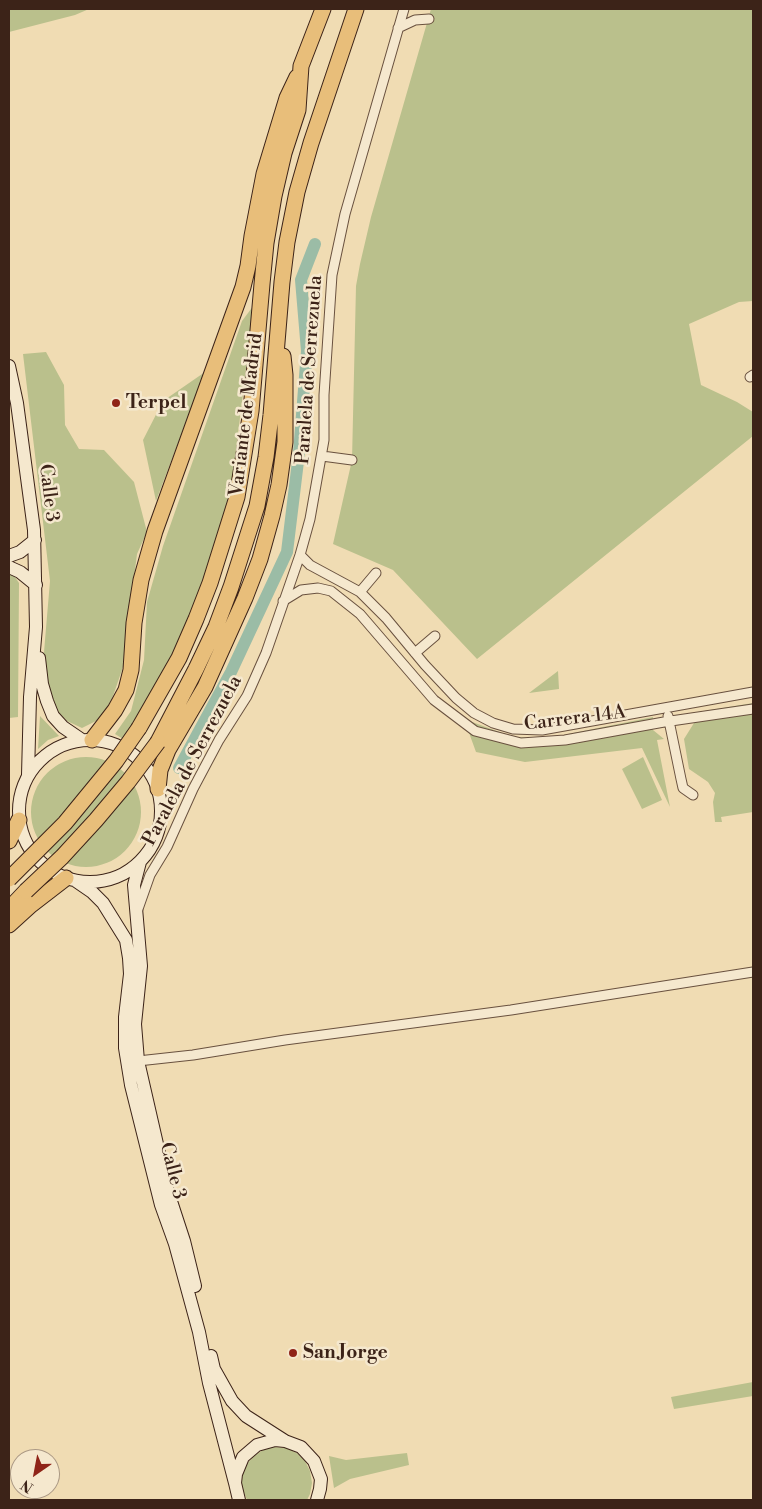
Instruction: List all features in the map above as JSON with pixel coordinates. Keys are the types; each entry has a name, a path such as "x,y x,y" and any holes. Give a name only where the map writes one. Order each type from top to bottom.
{"main road":[{"name":"Variante de Madrid","path":"9,879 65,823 116,761 139,728 174,666 210,583 236,497 251,411 266,243 276,188 284,153 298,110 301,66 323,9"},
{"name":"Variante de Madrid","path":"9,909 62,857 96,820 158,742 216,627 250,529 266,457 287,242 297,192 311,143 356,9"},
{"path":"87,740 115,710 126,690 131,670 134,623 141,580 155,531 242,287 248,266 264,174 287,98 301,66"},
{"path":"158,789 160,770 168,750 205,687 245,598 260,559 272,516 279,485 285,442 285,375 278,327"},
{"name":"Calle 3","path":"9,366 17,403 34,520 35,540 36,627 30,697 28,775"},
{"path":"9,556 20,552 35,540"},
{"path":"9,567 20,572 36,585"},
{"name":"Calle 3","path":"36,627 42,684 46,701 54,716 63,727 87,740"},
{"path":"87,740 113,744 132,754 148,770 158,789 161,801 160,825 157,837 150,850 140,862 126,872 110,879 93,882 71,879 47,868 32,852 22,833 19,820 22,790 28,775 38,762 50,751 65,744 87,740"},
{"path":"9,841 19,820"},
{"name":"Calle 3","path":"140,862 134,885 141,966 135,1024 138,1061 168,1192 184,1241 214,1369 232,1401 246,1416 285,1441 301,1447 314,1461 320,1479 317,1500"},
{"path":"9,926 31,904 71,879"},
{"name":"Calle 3","path":"71,879 92,892 103,903 112,914 126,940 130,958 130,974 125,1048 131,1085 161,1205 175,1244 199,1332 226,1455 239,1500"},
{"path":"235,1483 239,1465 250,1450 266,1442 285,1441"}],"street":[{"name":"Paralela de Serrezuela","path":"136,914 150,875 167,847 193,789 219,740 247,696 266,653 300,555 310,519 324,440 324,395 332,275 345,214 404,9"},
{"path":"398,28 415,20 429,18"},
{"path":"322,456 352,460"},
{"name":"Carrera 14A","path":"300,555 310,565 360,592 386,618 456,698 474,713 493,723 513,729 542,730 753,692"},
{"path":"360,592 376,573"},
{"name":"Carrera 14A","path":"283,601 301,590 318,588 331,591 360,614 434,700 475,731 521,743 565,740 669,721 753,709"},
{"path":"415,653 435,636"},
{"path":"667,708 683,788 693,795"},
{"path":"138,1061 193,1055 285,1040 511,1010 753,972"}],"green space":[{"path":"9,9 89,9 75,15 9,32"},
{"path":"431,9 753,9 753,301 739,302 689,324 701,385 737,402 753,412 753,436 477,659 393,570 333,544 352,460 356,286 360,264 371,217"},
{"path":"254,305 232,482 214,553 173,655 140,717 123,739 115,734 131,711 144,660 147,602 163,546 242,321"},
{"path":"46,352 64,385 65,425 79,449 104,450 134,482 147,532 137,554 123,667 106,710 96,721 82,728 67,721 56,710 45,683 44,652 50,581 23,354"},
{"path":"205,372 156,501 143,440 163,401"},
{"path":"9,573 13,574 19,583 18,717 9,718"},
{"path":"558,671 559,689 529,693"},
{"path":"753,703 753,812 721,817 722,822 715,822 713,802 715,793 708,782 689,769 684,739 694,723 692,713"},
{"path":"40,716 59,736 48,740 38,749"},
{"path":"653,717 653,730 664,739 657,740 670,807 642,748 525,762 476,752 464,719 513,737 548,738"},
{"path":"86,757 107,761 125,773 137,791 141,812 137,833 125,851 107,863 86,867 65,863 47,851 35,833 31,812 35,791 47,773 65,761"},
{"path":"643,757 662,800 642,809 622,769"},
{"path":"753,1382 753,1396 674,1409 671,1397"},
{"path":"275,1447 286,1448 297,1453 305,1461 310,1471 312,1483 307,1500 248,1500 246,1498 242,1487 242,1476 246,1465 263,1450"},
{"path":"407,1453 409,1465 350,1479 334,1488 329,1456 346,1460"}],"waterway":[{"path":"179,768 231,672 287,552 299,453 307,351 301,280 315,244"}],"place":[{"name":"Terpel","path":"116,403"},
{"name":"San Jorge","path":"293,1353"}]}
